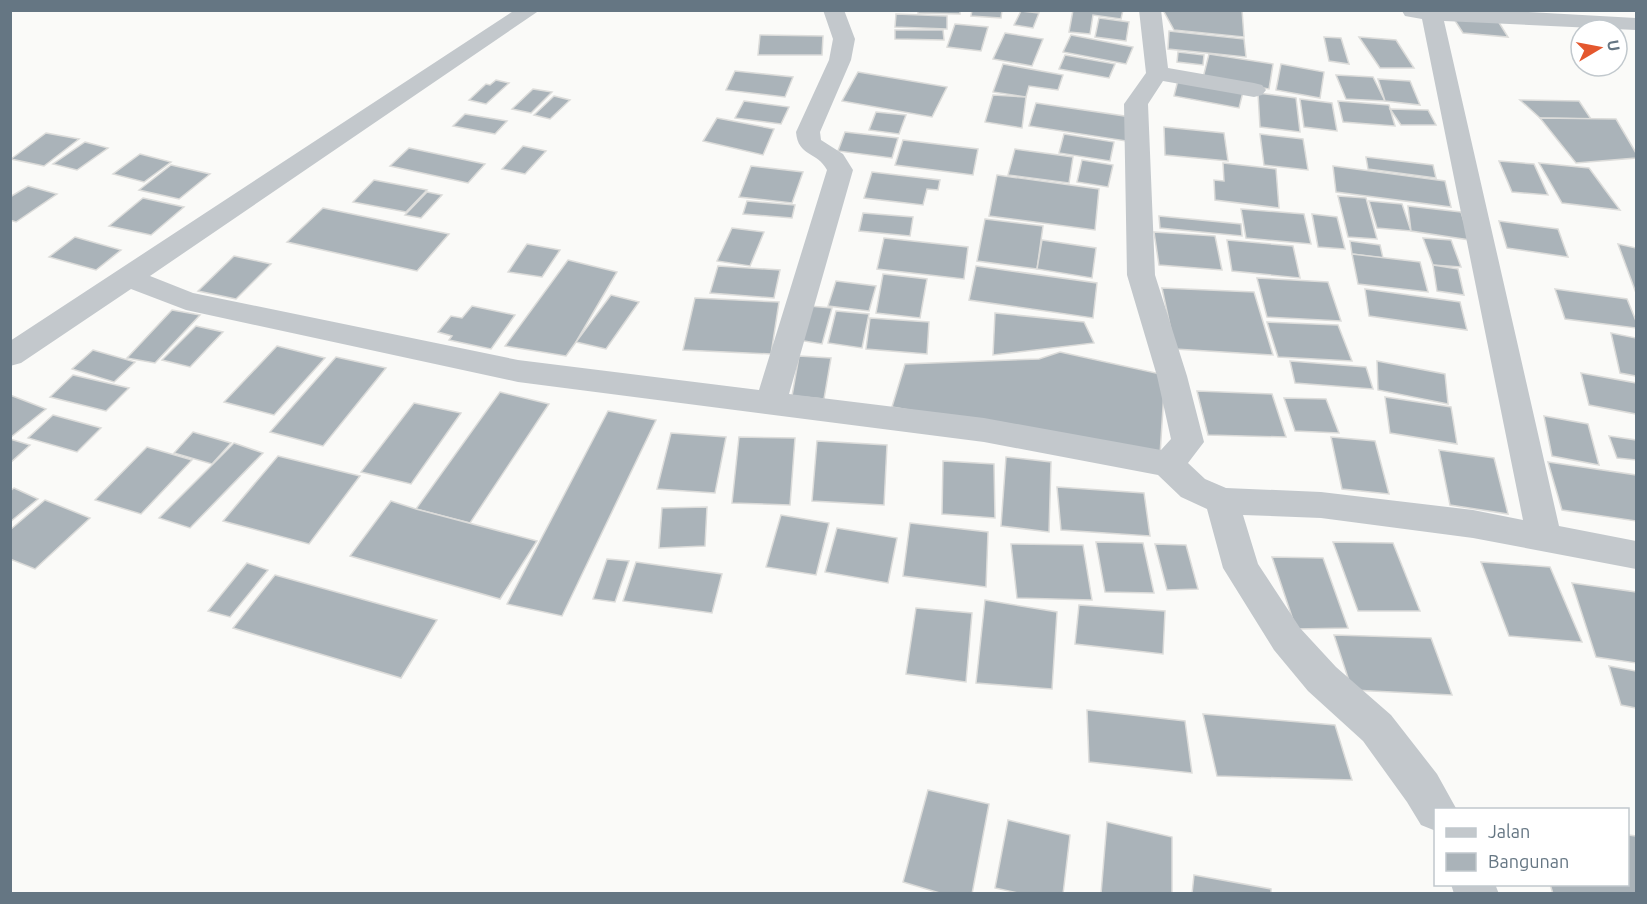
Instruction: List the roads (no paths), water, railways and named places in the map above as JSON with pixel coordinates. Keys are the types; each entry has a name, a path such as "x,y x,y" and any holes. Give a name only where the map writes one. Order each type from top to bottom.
{"street":[{"path":"10,356 129,279 530,10"},
{"path":"771,401 840,170 834,159 809,143 808,132 840,60 843,39 833,10"},
{"path":"1150,10 1157,73 1136,104 1141,275 1172,376 1188,442 1168,464"},
{"path":"1544,538 1425,12 1636,24"},
{"path":"1157,73 1254,90"},
{"path":"129,279 186,301 518,371 771,401 984,430 1168,464 1193,488 1222,501 1321,505 1473,524 1636,555"},
{"path":"1222,501 1241,567 1287,639 1322,679 1377,728 1422,788 1434,809"}]}
